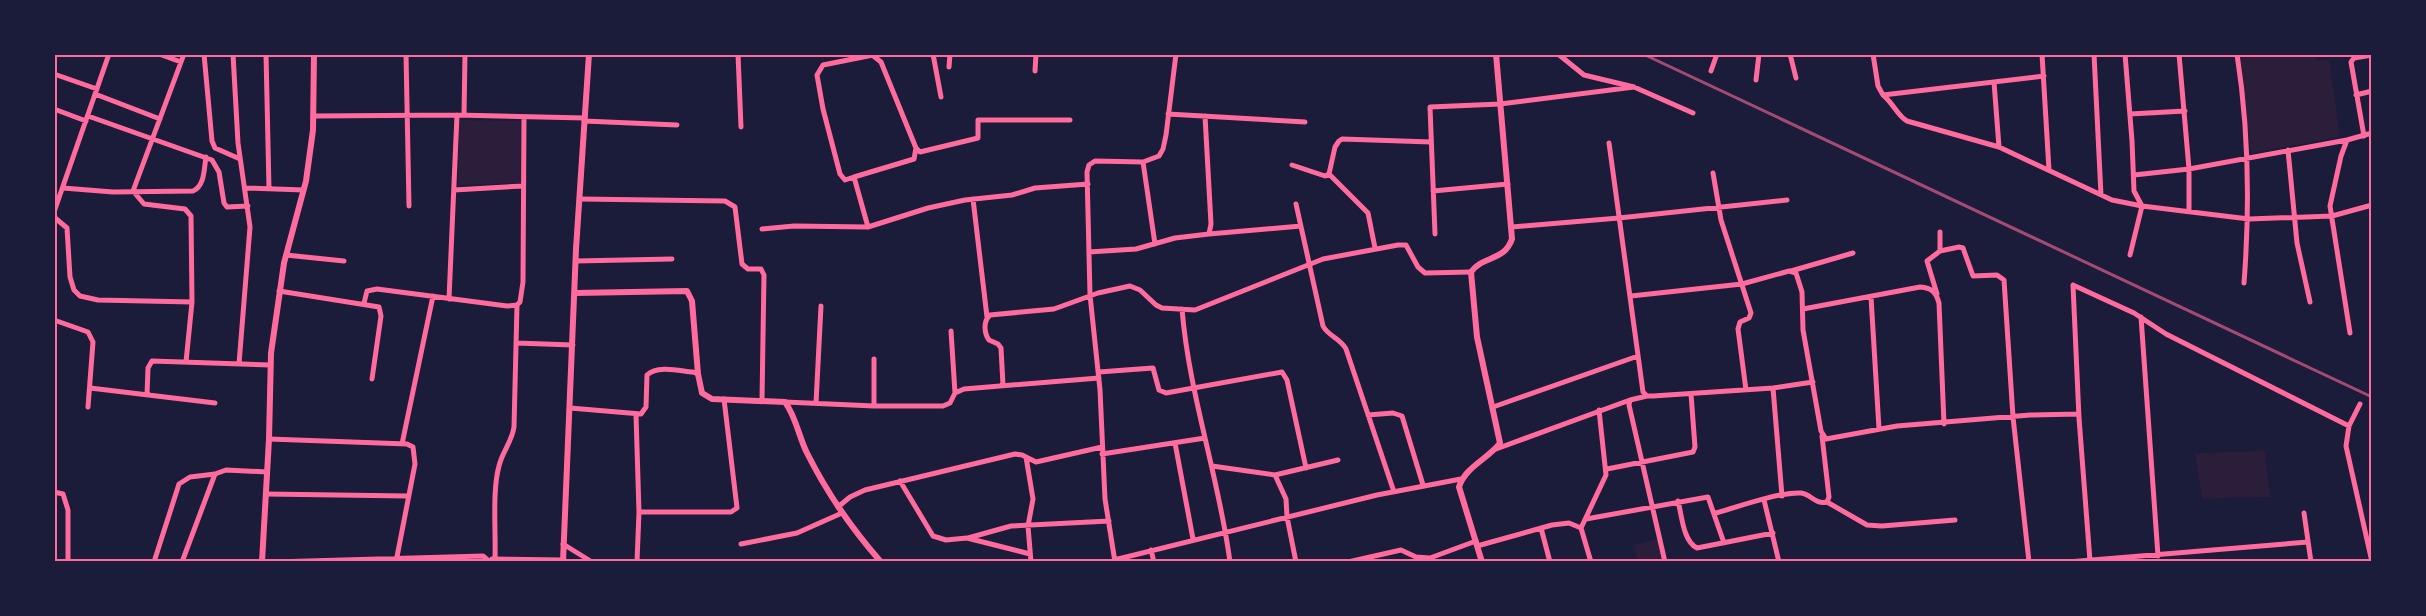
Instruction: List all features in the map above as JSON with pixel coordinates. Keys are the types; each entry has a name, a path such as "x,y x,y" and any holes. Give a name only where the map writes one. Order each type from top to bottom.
{"street":[{"path":"54,212 108,54"},
{"path":"159,54 181,62"},
{"path":"133,192 184,54"},
{"path":"204,54 212,141 215,148 240,159"},
{"path":"233,54 240,159 246,188 250,243 239,363"},
{"path":"266,54 269,189"},
{"path":"262,562 269,439 270,365 279,291 286,255 304,190 313,116 314,54"},
{"path":"406,54 409,206"},
{"path":"449,298 454,190 465,54"},
{"path":"273,562 483,556 491,560 563,561 576,261 589,54"},
{"path":"738,54 741,127"},
{"path":"933,54 941,97"},
{"path":"949,67 950,54"},
{"path":"1035,71 1036,54"},
{"path":"1176,54 1163,149 1159,156 1143,162 1095,161 1089,165 1090,295 1099,375 1102,451 1114,561 1193,539 1424,485 1461,479 1496,449 1500,443 1477,337 1471,272 1475,266 1501,255 1508,249 1512,239 1496,54"},
{"path":"1558,54 1584,75 1634,87 1693,113"},
{"path":"1711,71 1717,54"},
{"path":"1756,80 1759,54"},
{"path":"1790,54 1796,78"},
{"path":"1874,54 1878,87 1883,95 1894,104 1899,115 1907,121 1999,147 2112,200 2142,206 2249,219 2332,216 2372,205"},
{"path":"2042,54 2049,170"},
{"path":"2094,54 2101,195"},
{"path":"2125,54 2134,191 2142,206 2130,255"},
{"path":"2179,54 2189,169 2189,211"},
{"path":"2237,54 2248,159 2249,219 2244,283"},
{"path":"916,148 914,159 845,180 840,174 823,109 817,75 823,65 872,55 881,62 916,148 920,152 978,138 978,120 1070,120"},
{"path":"2364,136 2351,62 2354,58 2372,55"},
{"path":"54,74 160,118"},
{"path":"1883,95 2044,76"},
{"path":"1994,82 1999,147"},
{"path":"1435,234 1430,107 1500,104 1634,87"},
{"path":"2356,95 2372,91"},
{"path":"54,109 153,138 206,157 216,164 224,203 227,207 248,206"},
{"path":"2130,114 2185,111"},
{"path":"1168,114 1305,122"},
{"path":"313,116 461,115 677,125"},
{"path":"1205,116 1211,224 1209,234"},
{"path":"491,560 497,475 502,457 510,445 514,427 517,305 520,302 523,282 524,117"},
{"path":"2134,175 2248,159 2372,134"},
{"path":"1329,174 1335,147 1342,139 1431,142"},
{"path":"2347,140 2331,197 2350,333"},
{"path":"1609,144 1641,386 1647,396"},
{"path":"2288,150 2297,243 2310,303"},
{"path":"63,188 188,192 198,189 206,157"},
{"path":"1143,162 1155,244"},
{"path":"1292,165 1325,176 1329,174"},
{"path":"1713,173 1718,207 1751,313 1749,318 1740,322 1738,329 1746,390"},
{"path":"1329,174 1368,213 1375,248"},
{"path":"854,177 868,227"},
{"path":"762,229 794,226 868,227 934,207 973,199 1012,195 1035,188 1088,184"},
{"path":"1432,191 1508,184"},
{"path":"454,190 524,186"},
{"path":"246,188 304,190"},
{"path":"133,192 144,204 189,211 192,222 192,302 186,362"},
{"path":"580,199 725,201 735,207 742,264 744,268 761,269 764,275 762,400"},
{"path":"973,199 987,317 987,338 1000,348 1003,385"},
{"path":"1512,227 1787,200"},
{"path":"1296,204 1323,326 1328,333 1339,338 1346,349 1394,492"},
{"path":"54,217 67,228 70,277 80,296 98,300 192,302"},
{"path":"1089,252 1136,249 1175,238 1300,226"},
{"path":"1940,232 1940,250"},
{"path":"987,317 1054,309 1090,295 1130,286 1140,290 1156,305 1195,310 1308,264 1375,248 1406,245 1418,267 1425,273 1471,272"},
{"path":"1944,424 1939,303 1927,261 1940,250 1959,247 1965,253 1973,276 1997,275 2004,280 2013,417 2029,562"},
{"path":"1630,296 1742,284 1853,253"},
{"path":"286,255 344,261"},
{"path":"576,261 672,259"},
{"path":"1789,271 1796,273 1802,292 1803,330 1822,436 1829,497 1827,502"},
{"path":"2090,561 2079,414 2073,285 2141,317 2157,329 2219,362 2349,426"},
{"path":"1803,309 1920,287 1929,288 1937,294"},
{"path":"364,303 367,291 371,289 507,306 517,305"},
{"path":"279,291 375,305 381,310 372,379"},
{"path":"575,293 687,291 692,302 698,375 702,393 707,397 724,399 873,406 948,405 955,393 951,330"},
{"path":"402,444 433,296"},
{"path":"1870,297 1879,429"},
{"path":"816,403 821,306"},
{"path":"1182,309 1185,348 1212,466 1230,562"},
{"path":"2141,317 2158,556"},
{"path":"54,320 82,330 90,336 93,342 88,407"},
{"path":"516,344 573,345"},
{"path":"1493,407 1638,356"},
{"path":"873,406 874,359"},
{"path":"147,395 149,364 152,361 270,365"},
{"path":"955,393 964,389 1099,375 1149,367 1155,371 1159,390 1162,393 1282,372 1287,380 1305,468"},
{"path":"570,408 641,414 646,407 650,372 658,369 693,372 698,375"},
{"path":"1496,449 1599,410 1647,396 1773,388 1813,382"},
{"path":"90,388 215,403"},
{"path":"1773,388 1782,496"},
{"path":"1607,469 1693,452 1695,447 1691,394"},
{"path":"639,512 731,512 737,508 724,399"},
{"path":"1630,400 1629,405 1665,562"},
{"path":"785,402 806,451 840,510 881,562"},
{"path":"2360,404 2349,426 2346,446 2372,562"},
{"path":"1591,562 1581,528 1607,469 1599,410"},
{"path":"1368,415 1394,413 1402,416 1424,485"},
{"path":"1822,436 1830,439 1879,429 2013,417 2079,414"},
{"path":"636,415 639,512 637,562"},
{"path":"741,544 806,531 840,510 856,493 1015,454 1036,462 1205,438"},
{"path":"269,439 402,444 413,447 414,455 408,496 396,560"},
{"path":"1175,443 1193,539"},
{"path":"1026,457 1033,499 1028,526 1031,562"},
{"path":"1212,466 1275,475 1338,460"},
{"path":"154,562 179,484 190,477 215,474 226,470 267,472"},
{"path":"182,562 215,474"},
{"path":"1275,475 1284,490 1296,562"},
{"path":"1461,479 1460,493 1482,562"},
{"path":"900,481 933,536 946,540 967,538 1011,526 1109,520"},
{"path":"54,492 63,494 68,510 68,562"},
{"path":"1716,513 1764,500 1803,493 1818,502 1827,502 1867,525 1882,526 1955,520"},
{"path":"266,494 408,496"},
{"path":"1586,519 1708,496 1716,513 1724,543"},
{"path":"1764,500 1779,562"},
{"path":"1678,501 1687,538 1693,547 1702,548 1773,533"},
{"path":"2304,513 2312,562"},
{"path":"1348,562 1401,550 1430,558 1477,543 1541,528 1569,523 1581,528"},
{"path":"1541,528 1550,562"},
{"path":"967,538 1030,554"},
{"path":"2068,562 2134,560 2308,542"},
{"path":"564,544 592,562"},
{"path":"1151,550 1154,562"}],"shaded area":[{"path":"2239,54 2315,54 2317,61 2329,59 2340,137 2251,153"},
{"path":"459,120 521,121 521,183 458,185"},
{"path":"2265,451 2270,497 2202,499 2195,453"},
{"path":"1659,539 1664,562 1638,562 1634,545"}],"railway":[{"path":"1643,54 2372,397"}]}
